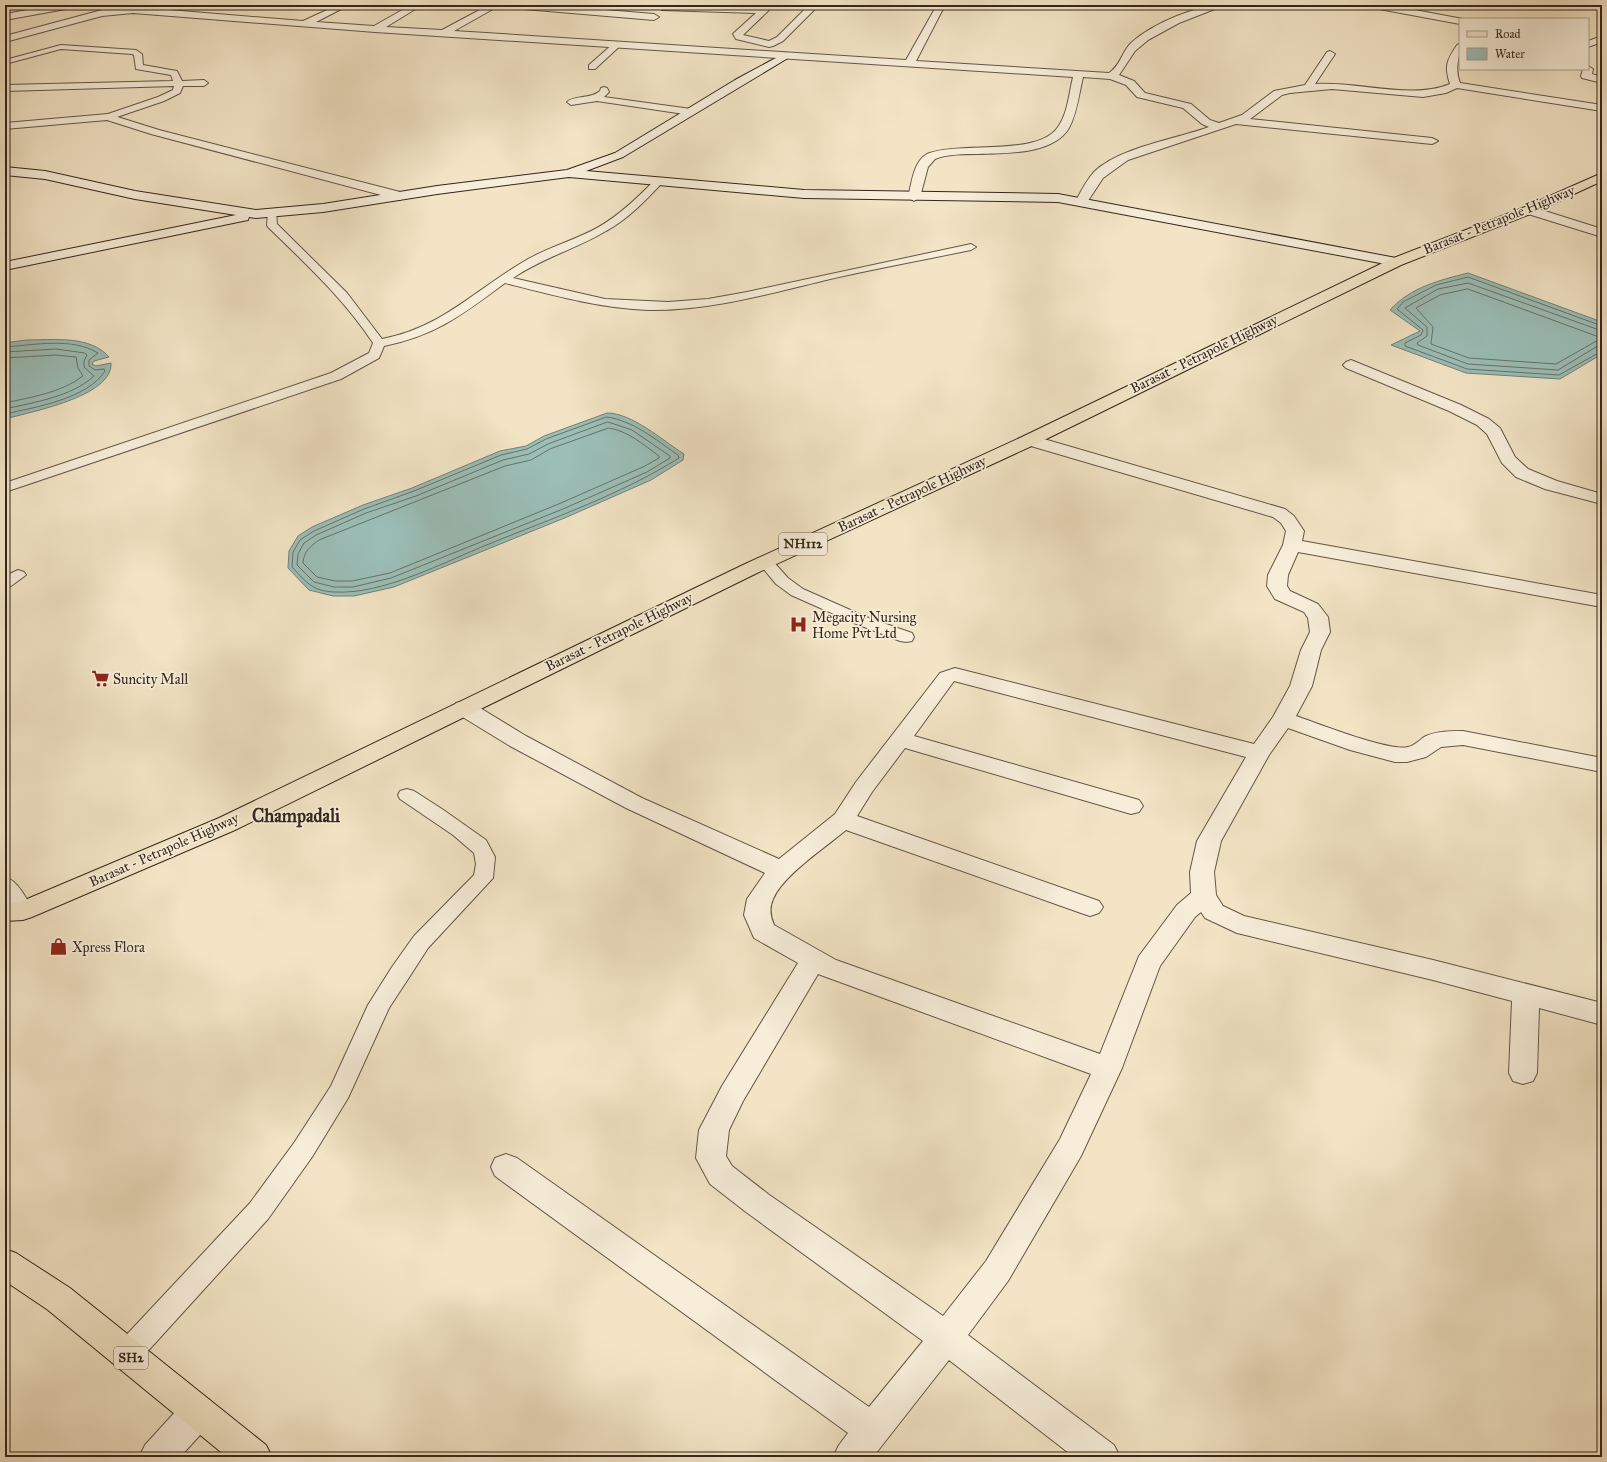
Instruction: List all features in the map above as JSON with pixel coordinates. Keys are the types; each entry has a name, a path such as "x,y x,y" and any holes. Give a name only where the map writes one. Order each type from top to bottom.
{"main road":[{"name":"Barasat - Petrapole Highway","path":"14,911 122,870 226,824 765,561 1030,440 1396,262 1530,210 1602,178"},
{"name":"SH2","path":"5,1263 58,1299 254,1457"}],"street":[{"path":"5,17 71,5"},
{"path":"304,24 345,5"},
{"path":"375,29 418,5"},
{"path":"444,33 496,5"},
{"path":"512,5 654,17"},
{"path":"909,64 929,30 941,5 935,5"},
{"path":"1111,76 1119,71 1124,58 1134,46 1150,34 1177,20 1221,5"},
{"path":"1374,5 1459,21"},
{"path":"1598,5 1602,6"},
{"path":"641,27 667,7 766,8"},
{"path":"766,8 738,34 743,40 770,44"},
{"path":"214,18 237,9"},
{"path":"5,39 118,10 152,11 214,18 375,29 1111,76 1130,83 1141,95 1187,106 1206,122 1219,127"},
{"path":"764,55 770,44 789,32 810,10"},
{"path":"617,45 629,36"},
{"path":"1589,44 1602,39"},
{"path":"1456,85 1451,72 1451,64 1459,49"},
{"path":"1309,87 1313,78 1330,54"},
{"path":"5,266 256,214 323,208 569,172 619,155 739,82 785,56"},
{"path":"1588,70 1586,76 1602,80"},
{"path":"914,197 924,166 928,159 935,154 951,151 1020,148 1039,145 1051,140 1063,129 1069,113 1078,75"},
{"path":"1082,201 1092,180 1111,164 1124,158 1246,117 1278,93 1309,87 1360,87 1423,94 1442,91 1456,85 1602,108"},
{"path":"5,126 108,117 155,132 400,196"},
{"path":"1235,121 1432,141"},
{"path":"5,171 45,175 136,195 256,214"},
{"path":"569,172 804,194 914,197 1032,196 1082,201 1396,262"},
{"path":"1530,210 1602,234"},
{"path":"1351,365 1455,408 1482,422 1494,432 1508,459 1522,473 1551,485 1602,499"},
{"path":"1030,440 1279,513 1288,520 1295,531 1292,545 1278,575 1277,586 1282,595 1310,608 1318,617 1320,632 1311,650 1301,686 1283,719 1259,754 1210,841 1202,872 1204,896 1214,912 1237,924 1433,970 1602,1014"},
{"path":"1292,545 1602,601"},
{"path":"1108,1068 827,967 784,945 763,931 757,915 760,899 781,870 843,820 864,787 947,677 955,674 1259,754"},
{"path":"464,708 518,741 634,803 781,870"},
{"path":"1283,719 1351,743 1395,755 1407,755 1418,752 1434,741 1449,738 1463,738 1602,765"},
{"path":"900,739 1131,806"},
{"path":"843,820 1090,907"},
{"path":"850,1457 946,1338 997,1271 1071,1147 1108,1068 1148,963 1186,911 1204,896"},
{"path":"813,960 732,1094 714,1130 711,1145 711,1158 721,1175 751,1198 946,1338 1102,1457"},
{"path":"1523,1073 1526,994"},
{"path":"506,1167 872,1430"},
{"path":"157,1457 198,1412"}],"lane":[{"path":"592,68 617,45"},
{"path":"5,62 61,47 133,52 138,54 139,67 174,73 179,85 178,91 161,99 108,117"},
{"path":"5,88 96,85 179,85 204,83"},
{"path":"597,98 605,92 600,87"},
{"path":"571,102 597,98 691,112"},
{"path":"379,343 398,340 430,329 453,316 503,279 542,255 600,230 614,222 659,181"},
{"path":"5,488 336,376 361,364 375,355 379,343 371,329 341,291 272,226 272,213"},
{"path":"503,279 600,301 633,305 667,306 708,303 770,291 846,273 971,247"},
{"path":"765,561 782,581 797,592 860,620 906,637"},
{"path":"127,1354 259,1211 303,1150 340,1091 379,1006 400,973 421,942 483,878 486,864 483,850 470,838 407,795"},
{"path":"5,884 14,911"}],"water":[{"path":"1468,273 1602,322 1602,354 1560,379 1466,373 1391,345 1420,331 1390,310 1398,302 1426,286 1447,278"},
{"path":"26,340 70,340 92,345 109,357 94,361 92,364 96,366 111,363 108,375 99,385 85,394 50,407 5,419 5,343"},
{"path":"607,413 626,417 647,428 684,454 683,460 651,480 567,517 394,587 354,596 333,596 309,590 288,568 289,551 298,536 312,527 363,505 412,488 500,451 526,446 544,436"}],"place":[{"name":"Megacity Nursing Home Pvt Ltd","path":"799,625"},
{"name":"Suncity Mall","path":"100,679"},
{"name":"Xpress Flora","path":"59,947"}],"district":[{"name":"Champadali","path":"296,816"}]}
